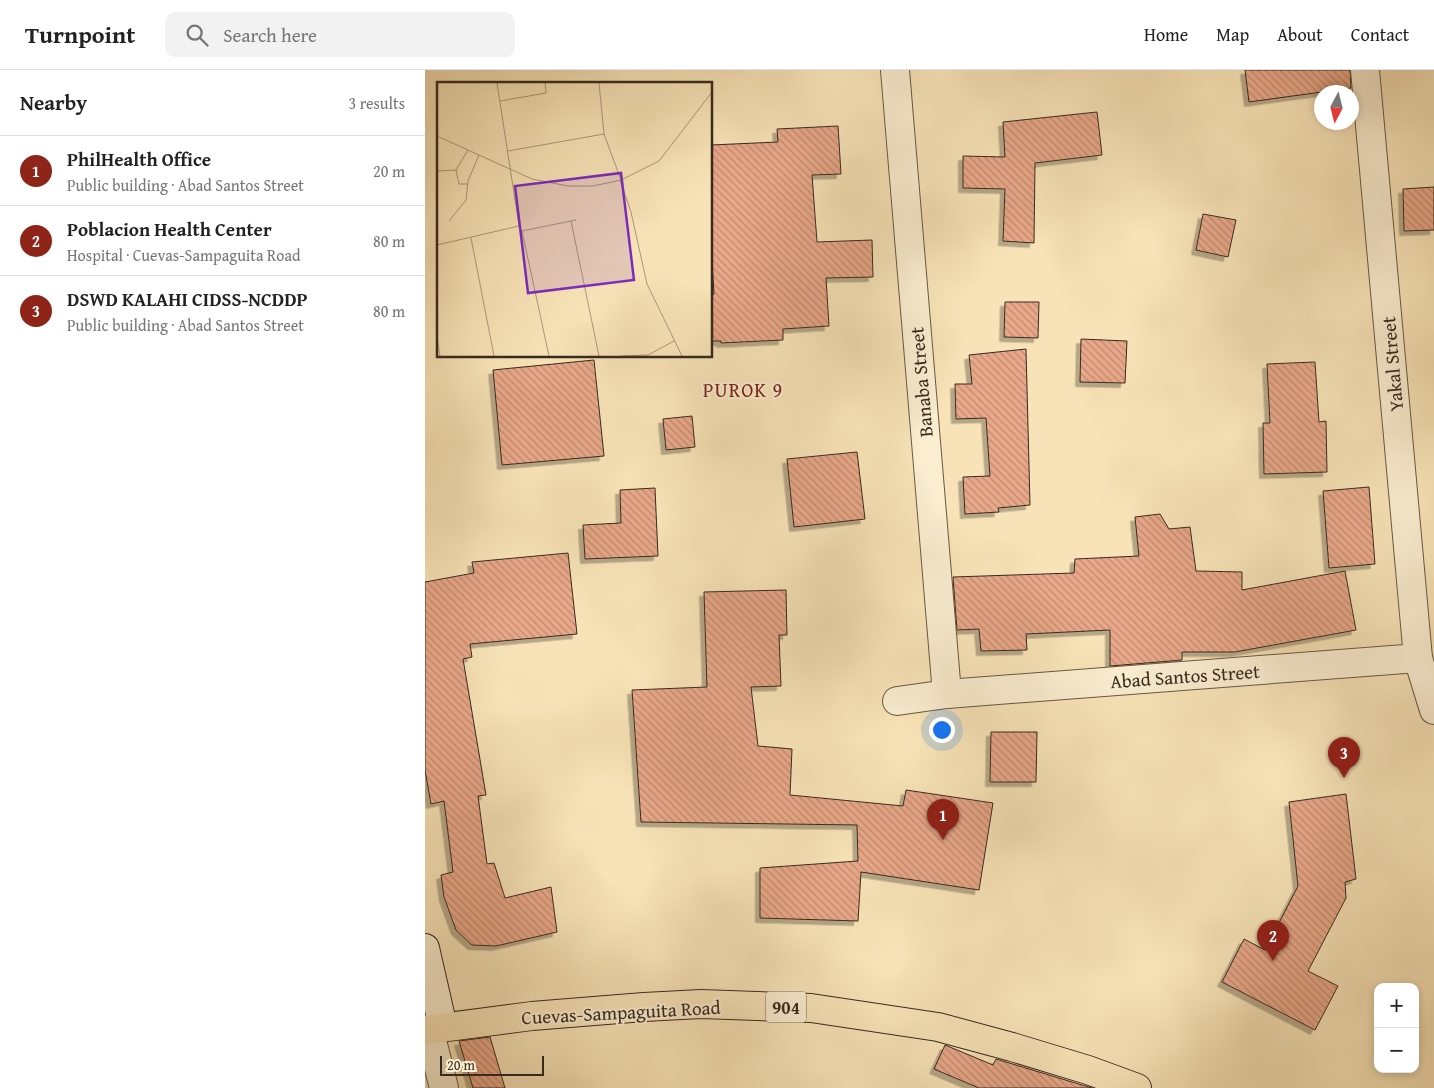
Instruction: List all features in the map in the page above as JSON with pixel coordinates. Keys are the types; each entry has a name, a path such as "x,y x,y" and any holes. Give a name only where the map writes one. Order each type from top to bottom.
{"main road":[{"name":"Cuevas-Sampaguita Road","path":"432,1028 532,1016 644,1007 701,1004 811,1008 938,1027 1088,1070 1137,1088"}],"street":[{"name":"Banaba Street","path":"895,70 947,694"},
{"name":"Yakal Street","path":"1365,70 1418,658"},
{"name":"Abad Santos Street","path":"897,701 947,694 1418,658"},
{"path":"1418,658 1434,710"},
{"path":"425,948 432,1028 444,1088"}],"building":[{"path":"1245,70 1350,70 1351,85 1314,85 1314,93 1249,102"},
{"path":"1097,112 1102,155 1035,163 1034,243 1003,241 1005,189 963,188 963,156 1005,157 1003,122"},
{"path":"838,126 841,174 812,175 817,242 872,240 873,277 826,278 829,326 783,329 783,340 721,343 721,341 713,341 713,145 778,142 777,129"},
{"path":"1434,187 1434,230 1404,231 1403,189"},
{"path":"1203,214 1236,220 1228,257 1196,250"},
{"path":"1005,302 1039,302 1038,338 1004,337"},
{"path":"1081,339 1127,341 1125,383 1080,382"},
{"path":"1026,349 1030,505 998,508 999,512 965,514 963,477 990,476 986,418 956,419 955,384 972,384 969,355"},
{"path":"594,360 604,456 502,465 493,370"},
{"path":"1315,362 1319,422 1326,421 1327,472 1264,474 1263,423 1270,423 1267,364"},
{"path":"692,416 695,447 666,450 663,419"},
{"path":"857,452 865,519 794,527 787,459"},
{"path":"1369,487 1375,564 1329,568 1323,491"},
{"path":"655,488 658,556 585,559 583,525 621,523 620,490"},
{"path":"1160,514 1169,529 1190,527 1196,571 1242,572 1242,590 1345,571 1356,630 1235,652 1182,652 1182,660 1110,666 1110,630 1026,634 1027,650 981,651 979,629 957,630 953,577 1074,573 1075,559 1139,556 1135,517"},
{"path":"568,553 577,634 470,644 472,657 463,659 486,795 478,796 487,864 494,863 505,898 551,887 557,932 496,946 472,945 456,930 444,897 441,875 453,872 444,801 431,804 425,770 425,582 474,573 472,562"},
{"path":"786,590 787,635 779,635 781,686 751,687 758,746 792,749 790,795 903,806 906,790 993,803 979,890 861,872 858,921 760,918 760,868 858,861 857,825 641,822 632,690 707,687 704,592"},
{"path":"991,732 1037,732 1036,782 990,782"},
{"path":"1346,794 1356,879 1345,882 1346,898 1308,971 1338,986 1315,1030 1222,982 1244,939 1265,950 1298,886 1289,802"},
{"path":"490,1037 505,1088 473,1088 459,1041"},
{"path":"945,1045 993,1065 996,1059 1092,1088 979,1088 934,1069"}],"place":[{"name":"DSWD KALAHI CIDSS-NCDDP","path":"1344,778"},
{"name":"PhilHealth Office","path":"943,840"},
{"name":"Poblacion Health Center","path":"1273,961"}],"district":[{"name":"PUROK 9","path":"743,389"}]}
